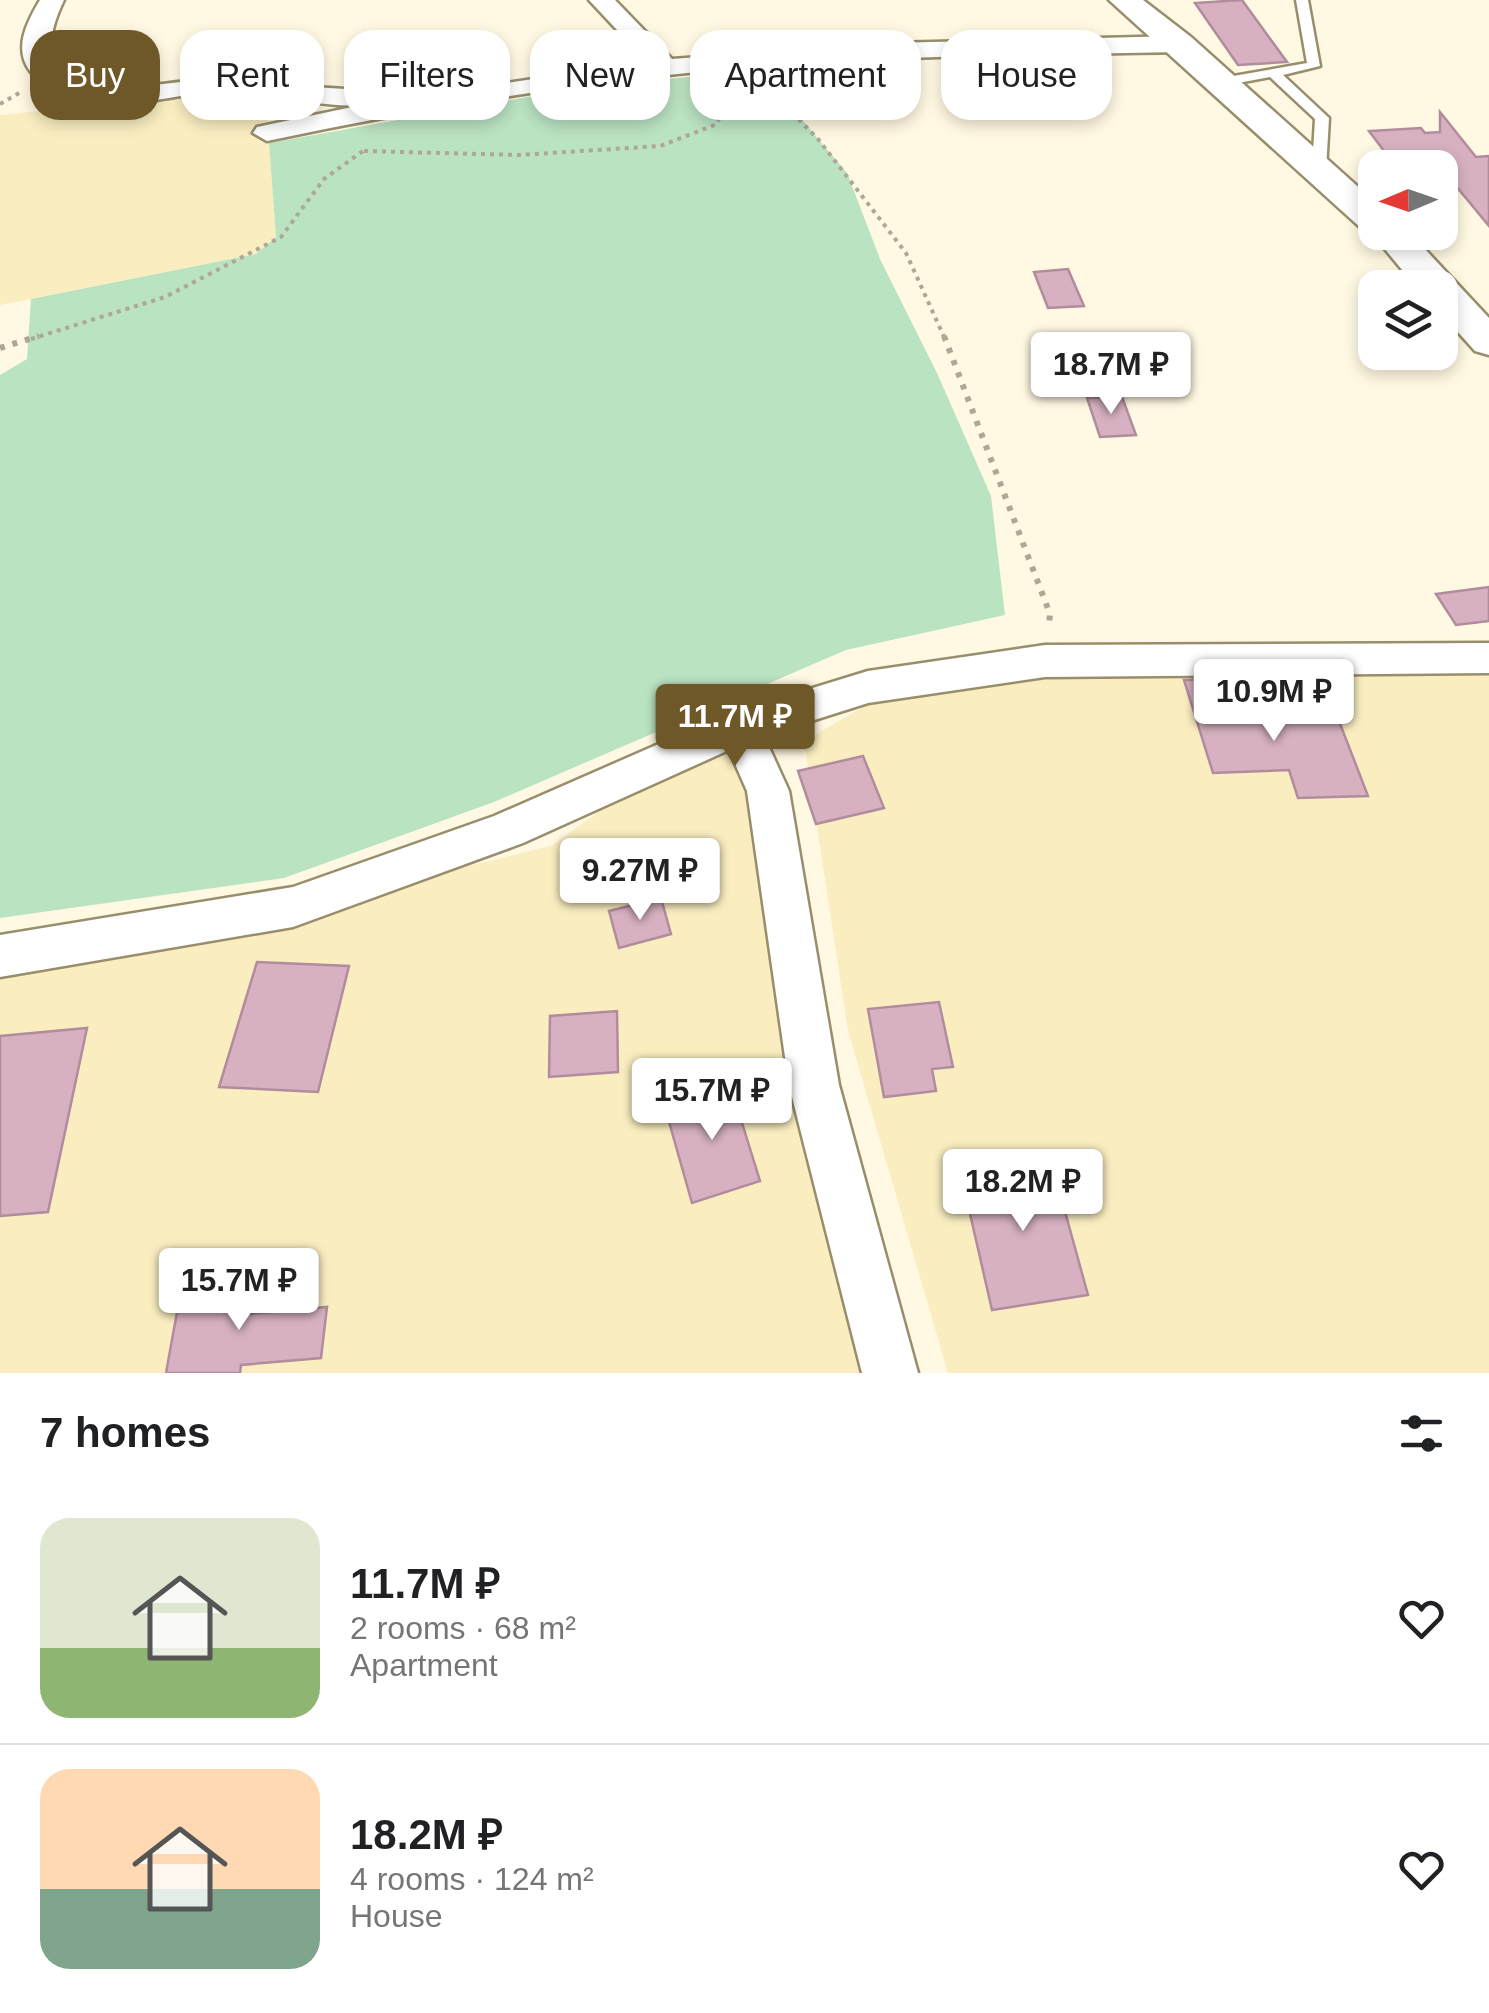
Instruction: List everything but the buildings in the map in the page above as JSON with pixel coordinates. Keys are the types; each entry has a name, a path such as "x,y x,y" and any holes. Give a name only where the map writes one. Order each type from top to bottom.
{"street":[{"path":"52,0 40,19 33,52 44,79 72,94 185,90 260,81 294,91 344,97"},
{"path":"601,0 630,30"},
{"path":"1124,0 1180,44 1358,206"},
{"path":"921,54 1180,44"},
{"path":"267,133 344,116"},
{"path":"1404,250 1423,270"},
{"path":"1458,309 1489,342"},
{"path":"0,956 292,907 508,830 739,728 868,687 1045,661 1489,658"},
{"path":"739,728 768,791 814,1085 890,1373"}],"lane":[{"path":"1222,82 1314,66 1302,0"},
{"path":"1273,73 1322,118 1318,170"}],"path":[{"path":"0,347 165,297 281,237 324,180 398,120"},
{"path":"364,151 519,156 660,146 718,120"},
{"path":"799,120 906,253 962,374 1050,614 1045,661"}],"shaded area":[{"path":"180,97 180,120 267,120 276,237 256,254 0,305 0,115 30,112 30,120 160,120 160,99"},
{"path":"1489,651 1489,1373 948,1373 848,1031 804,741 912,679"},
{"path":"753,738 900,1373 0,1373 0,943 398,883 551,846 679,754"}],"green space":[{"path":"690,77 690,120 802,120 847,173 880,259 937,373 991,496 1005,615 846,650 494,802 284,878 0,918 0,375 27,359 31,299 256,254 276,237 269,143 398,120 510,120 510,100 530,97 530,120 670,120 670,79"}]}
